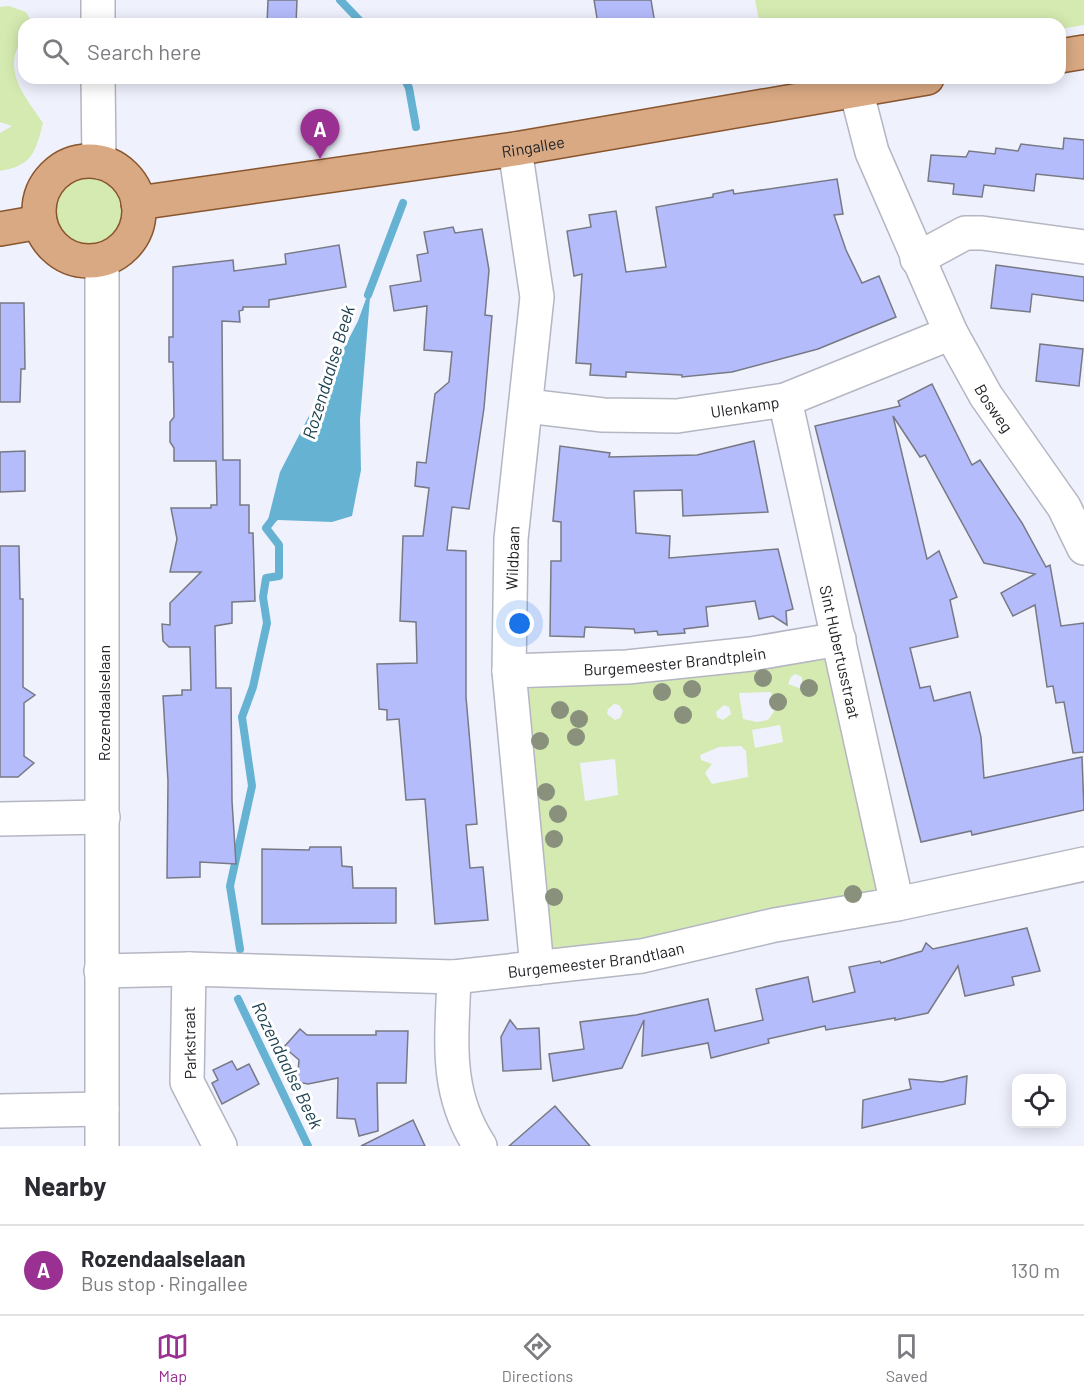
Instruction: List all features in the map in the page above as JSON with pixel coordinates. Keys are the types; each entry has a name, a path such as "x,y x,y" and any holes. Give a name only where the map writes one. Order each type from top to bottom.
{"main road":[{"path":"1066,55 1084,52"},
{"name":"Ringallee","path":"138,203 515,149 892,84"},
{"path":"79,162 99,162 113,167 125,176 134,188 138,203 137,227 131,238 113,255 102,260 86,261 70,258 56,250 45,237 40,222 39,202 46,184 60,170 79,162"},
{"path":"0,229 40,222"}],"street":[{"path":"98,0 98,18"},
{"path":"98,84 99,162"},
{"name":"Bosweg","path":"856,90 872,152 951,333 986,396 1064,507 1084,548"},
{"name":"Wildbaan","path":"515,149 537,297 511,539 509,671 537,968"},
{"path":"917,259 965,233 982,233 1084,247"},
{"name":"Rozendaalselaan","path":"102,260 102,1146"},
{"name":"Ulenkamp","path":"527,406 603,415 678,416 785,400 951,333"},
{"name":"Sint Hubertusstraat","path":"785,400 897,904"},
{"name":"Burgemeester Brandtplein","path":"509,671 627,667 751,654 839,639"},
{"path":"0,819 103,818"},
{"name":"Burgemeester Brandtlaan","path":"102,971 189,969 454,977 537,968 642,956 775,925 897,904 1084,864"},
{"name":"Parkstraat","path":"189,969 187,1082 220,1146"},
{"path":"454,977 452,1074 465,1118 480,1146"},
{"path":"0,1111 102,1109"}],"green space":[{"path":"755,0 1084,0 1084,25 1066,28 1066,18 759,18"},
{"path":"9,6 26,12 29,18 18,18 15,73 18,84 43,123 31,156 20,165 0,171 0,133 12,126 0,122 0,7"},
{"path":"82,172 96,172 110,178 121,189 127,203 124,225 116,237 96,248 82,248 68,242 57,231 51,217 51,203 57,189 68,178"},
{"path":"821,656 829,667 878,887 870,892 623,946 552,953 524,694 534,684","holes":["795,674 802,677 802,689 788,684","771,692 775,710 768,720 757,722 743,719 739,693","614,704 619,705 623,711 620,718 615,720 607,714 608,709","724,705 729,707 731,714 723,720 717,717 716,712","780,725 783,742 755,748 752,730","741,746 746,751 748,777 712,784 705,773 712,764 701,760 700,755 719,747","615,759 618,795 585,801 580,763"]}],"water":[{"path":"371,285 360,420 361,470 352,516 332,522 278,520 266,528 280,472 358,321"}],"building":[{"path":"268,0 297,0 296,18 267,18"},
{"path":"594,0 651,0 654,18 597,18"},
{"path":"1064,138 1084,140 1084,179 1036,174 1034,191 984,185 982,197 953,194 954,184 928,181 931,155 966,157 969,151 995,154 996,148 1018,151 1021,144 1063,149"},
{"path":"837,179 843,214 834,215 846,250 862,283 879,276 896,317 818,349 732,372 682,377 682,375 626,372 626,377 590,375 591,364 576,363 582,274 574,276 567,231 591,227 589,215 616,211 626,272 666,267 656,207 713,197 713,194 733,190 734,194"},
{"path":"453,227 455,233 482,229 489,270 485,315 492,316 484,408 469,509 452,507 447,550 466,551 466,697 477,824 466,825 470,868 483,867 488,920 435,924 425,799 406,800 399,719 387,720 387,710 379,709 377,664 417,663 416,622 400,621 403,536 423,536 429,488 415,486 417,462 426,463 435,394 449,382 452,352 424,350 427,306 394,311 390,286 421,281 417,255 428,253 424,232"},
{"path":"339,245 346,287 269,300 269,307 243,307 243,310 239,311 240,322 222,321 223,460 240,460 240,505 249,505 249,533 253,533 255,601 232,602 232,623 215,626 216,688 231,688 232,801 236,864 200,862 200,877 167,878 168,781 163,696 182,695 182,690 191,690 190,647 169,647 163,641 162,624 170,625 170,603 201,572 170,572 177,539 171,508 211,508 211,505 217,505 216,461 174,461 174,448 170,442 170,422 174,417 173,362 169,362 169,337 173,337 173,267 233,260 234,271 286,264 285,254"},
{"path":"996,265 1084,277 1084,301 1032,294 1030,312 991,308"},
{"path":"0,303 24,303 25,369 21,369 20,402 0,402"},
{"path":"1040,344 1083,349 1079,386 1036,381"},
{"path":"932,384 972,465 980,460 1022,523 1046,567 1050,565 1061,626 1084,623 1084,752 1073,753 1064,702 1056,703 1053,686 1047,687 1035,605 1013,616 1001,593 1035,574 984,563 925,455 920,457 893,416 927,559 939,551 957,597 950,600 958,637 910,648 920,688 930,686 934,701 970,692 981,737 984,778 1082,757 1084,810 972,835 971,831 921,842 815,426 900,406 898,401"},
{"path":"754,441 768,512 683,516 682,490 634,491 636,533 670,536 669,558 778,549 793,609 786,611 787,625 773,616 759,619 755,601 706,607 708,626 684,629 685,633 658,635 657,631 635,633 634,629 585,627 584,637 550,636 551,561 561,561 561,522 553,521 560,446 610,453 609,457 697,455"},
{"path":"25,451 25,491 0,492 0,452"},
{"path":"0,546 19,546 20,599 23,599 23,687 35,695 24,703 24,756 34,763 18,777 0,777"},
{"path":"310,847 341,847 342,866 352,867 353,888 396,888 396,923 262,924 262,849 309,850"},
{"path":"1027,928 1040,971 1012,977 1014,985 965,996 958,966 928,1013 826,1030 825,1026 768,1039 769,1043 711,1058 708,1043 642,1056 644,1020 622,1068 553,1081 549,1054 584,1049 580,1022 636,1015 708,999 715,1031 763,1020 756,989 808,977 813,1002 855,992 849,967 880,961 881,963 922,951 926,943 933,949"},
{"path":"510,1020 517,1029 539,1028 541,1069 503,1071 501,1037"},
{"path":"300,1029 307,1035 376,1035 376,1031 408,1031 406,1083 377,1083 378,1131 359,1136 355,1119 337,1118 338,1078 308,1084 297,1082 299,1060 284,1047"},
{"path":"232,1061 237,1070 249,1064 259,1084 222,1104 212,1083 218,1080 213,1070"},
{"path":"967,1076 965,1104 862,1128 863,1100 911,1089 909,1079 942,1082"},
{"path":"555,1106 590,1146 509,1146"},
{"path":"413,1120 425,1146 361,1146"}],"waterway":[{"name":"Rozendaalse Beek","path":"340,0 357,18"},
{"name":"Rozendaalse Beek","path":"407,84 416,127"},
{"name":"Rozendaalse Beek","path":"368,295 403,203"},
{"name":"Rozendaalse Beek","path":"240,949 230,886 252,786 242,717 253,687 267,623 263,597 266,578 279,576 279,545 266,528 273,519"},
{"name":"Rozendaalse Beek","path":"238,999 308,1146"}],"place":[{"name":"Rozendaalselaan","path":"320,159"}]}
